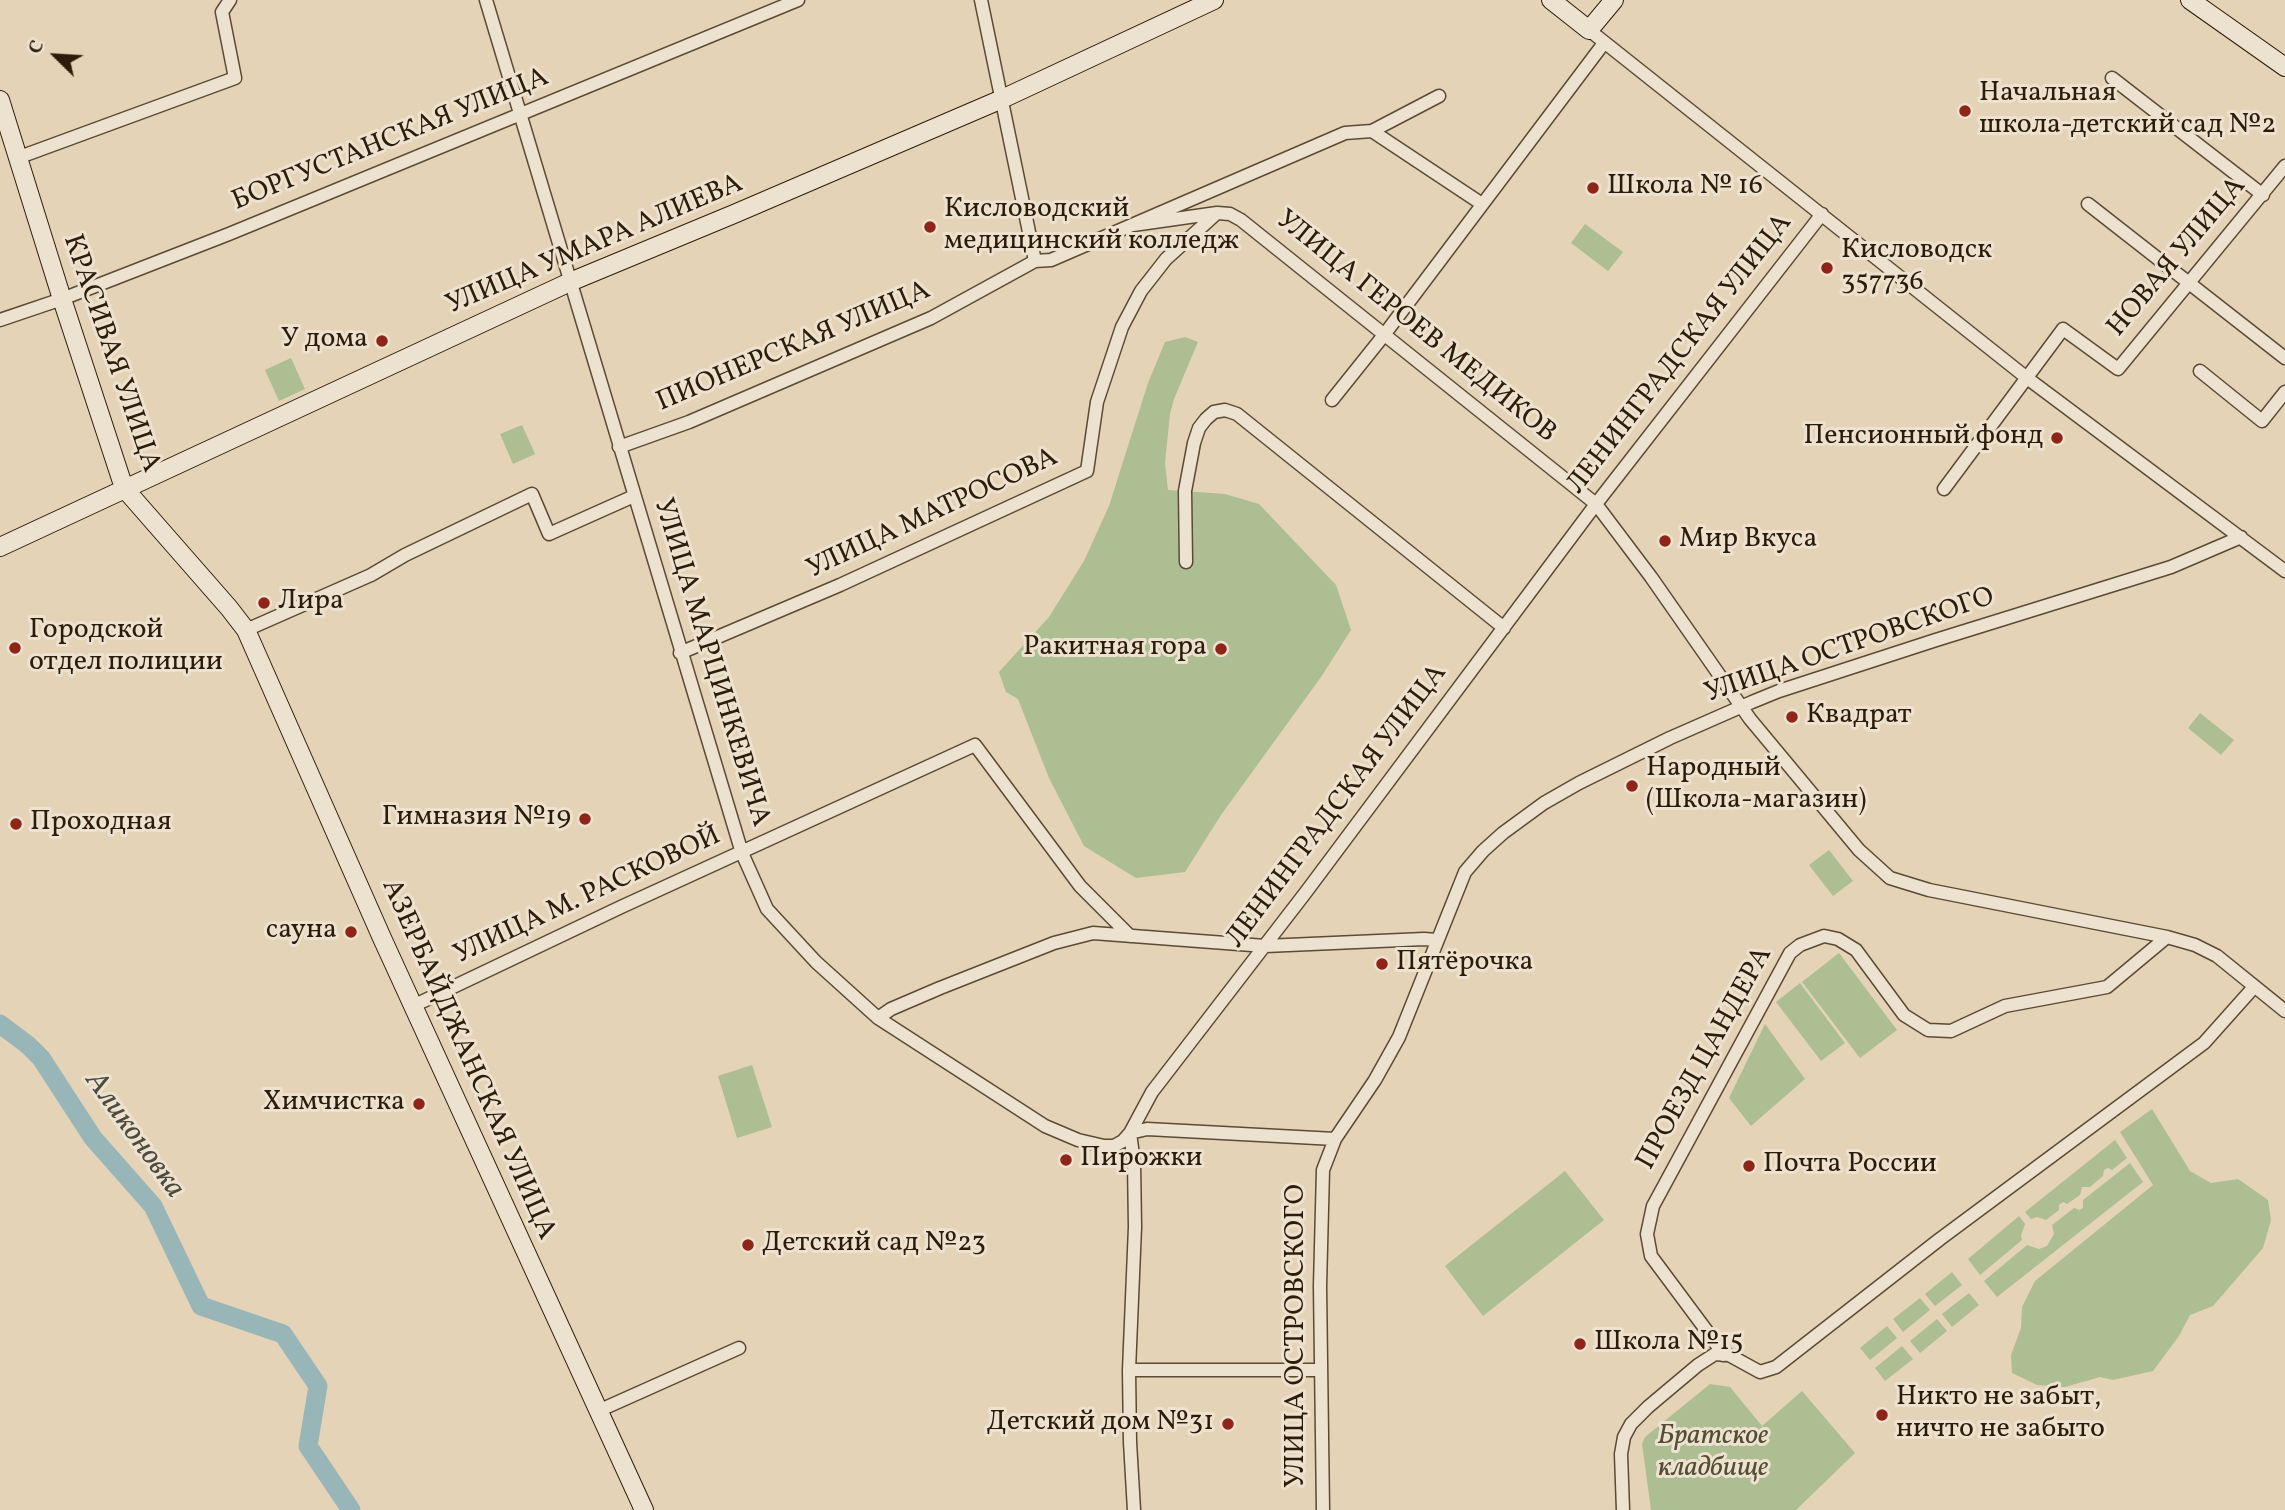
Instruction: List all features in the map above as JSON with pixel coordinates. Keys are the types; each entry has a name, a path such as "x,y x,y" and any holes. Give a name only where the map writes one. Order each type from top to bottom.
{"main road":[{"name":"УЛИЦА УМАРА АЛИЕВА","path":"0,547 570,282 1002,99 1214,0"},
{"path":"1551,0 1589,30 1614,0"},
{"path":"2190,0 2285,67"},
{"name":"КРАСИВАЯ УЛИЦА","path":"0,100 124,488 246,630"},
{"name":"АЗЕРБАЙДЖАНСКАЯ УЛИЦА","path":"246,630 413,1006 644,1510"}],"street":[{"path":"17,158 235,78 222,12 230,0"},
{"name":"УЛИЦА МАРЦИНКЕВИЧА","path":"486,0 680,653 742,853 767,909 816,962 878,1018 1045,1126 1078,1140 1114,1146 1130,1133 1147,1129 1335,1139"},
{"name":"БОРГУСТАНСКАЯ УЛИЦА","path":"0,320 62,299 229,234 798,0"},
{"path":"981,0 1035,261"},
{"path":"1589,30 2027,378 2285,571"},
{"path":"1332,400 1604,43"},
{"path":"2112,78 2263,195"},
{"name":"ПИОНЕРСКАЯ УЛИЦА","path":"619,447 689,422 931,318 1035,261 1051,260 1345,133 1372,131 1439,96"},
{"path":"1372,131 1482,204"},
{"name":"НОВАЯ УЛИЦА","path":"1944,489 2063,329 2118,369 2285,166"},
{"path":"2088,204 2285,358"},
{"path":"1133,225 1217,213"},
{"name":"УЛИЦА ГЕРОЕВ МЕДИКОВ","path":"1217,213 1230,214 1241,220 1596,504 1651,577 1741,707 1859,850 1890,878 1929,890 2167,937 2206,949 2285,1012"},
{"name":"УЛИЦА МАТРОСОВА","path":"680,653 840,585 1087,471 1097,402 1122,327 1141,291 1166,259 1217,213"},
{"name":"ЛЕНИНГРАДСКАЯ УЛИЦА","path":"1130,1133 1152,1092 1265,946 1596,504 1822,214"},
{"path":"2200,371 2262,421 2285,391"},
{"path":"1186,562 1185,491 1194,443 1199,428 1206,419 1214,412 1225,410 1237,414 1504,628"},
{"path":"246,630 372,575 405,555 532,494 549,534 634,496"},
{"name":"УЛИЦА ОСТРОВСКОГО","path":"1323,1510 1323,1170 1335,1139 1375,1080 1399,1037 1465,872 1483,851 1544,803 1579,783 1670,738 1779,691 2171,567 2241,537"},
{"name":"УЛИЦА М. РАСКОВОЙ","path":"413,1006 621,907 975,745 1080,886 1130,936"},
{"path":"878,1018 891,1009 940,988 1054,943 1093,933 1265,946 1437,940"},
{"name":"ПРОЕЗД ЦАНДЕРА","path":"1723,1355 1651,1256 1647,1234 1653,1206 1790,953 1800,945 1824,936 1838,939 1856,950 1903,1015 1928,1030 1951,1031 2005,1006 2107,987 2167,937"},
{"path":"1623,1510 1621,1454 1624,1437 1648,1407 1698,1365 1715,1354 1729,1355 1760,1372 1776,1367 1940,1239 2204,1043 2254,987"},
{"path":"1130,1133 1134,1162 1135,1227 1129,1370 1134,1510"},
{"path":"598,1411 739,1348"},
{"path":"1129,1370 1321,1370"}],"green space":[{"path":"1585,224 1623,252 1608,271 1571,243"},
{"path":"1185,337 1198,342 1170,414 1165,463 1168,490 1225,494 1259,504 1336,585 1351,630 1321,677 1221,815 1185,872 1136,878 1084,846 1049,778 1018,699 1006,692 999,672 1049,617 1084,561 1109,506 1148,383 1165,342"},
{"path":"291,358 305,389 279,401 265,370"},
{"path":"522,425 535,454 513,464 500,434"},
{"path":"2200,713 2234,740 2221,755 2188,728"},
{"path":"1829,850 1853,881 1833,896 1809,865"},
{"path":"1839,953 1897,1030 1860,1058 1802,982"},
{"path":"1800,983 1845,1043 1821,1061 1776,1002"},
{"path":"1765,1024 1805,1079 1751,1126 1729,1098"},
{"path":"752,1065 772,1127 737,1138 718,1076"},
{"path":"2152,1109 2190,1171 2211,1183 2238,1179 2268,1200 2271,1220 2263,1248 2213,1306 2190,1315 2179,1336 2153,1371 2113,1380 2100,1377 2065,1387 2037,1385 2012,1373 2011,1355 2021,1328 2022,1307 2035,1281 2153,1185 2120,1132"},
{"path":"2115,1140 2127,1158 2112,1170 2104,1170 2103,1176 2090,1187 2082,1187 2080,1195 2067,1204 2063,1202 2059,1205 2059,1210 2046,1220 2037,1217 2031,1219 2025,1212"},
{"path":"2130,1163 2143,1182 1997,1297 1984,1281 2027,1245 2039,1249 2047,1246 2054,1234 2052,1225 2074,1208 2083,1208 2083,1200"},
{"path":"1565,1171 1604,1220 1483,1316 1445,1266"},
{"path":"2019,1216 2025,1224 2022,1240 1980,1275 1968,1259"},
{"path":"1952,1272 1962,1285 1935,1306 1925,1294"},
{"path":"1969,1293 1979,1305 1952,1327 1942,1314"},
{"path":"1920,1298 1930,1310 1903,1332 1893,1319"},
{"path":"1937,1319 1947,1331 1920,1353 1910,1341"},
{"path":"1887,1326 1897,1338 1870,1360 1860,1348"},
{"path":"1902,1346 1913,1359 1885,1381 1875,1368"},
{"name":"Братское кладбище","path":"1710,1384 1730,1387 1762,1426 1802,1391 1855,1453 1796,1510 1651,1510 1642,1444 1645,1437"}],"waterway":[{"name":"Аликоновка","path":"0,1024 41,1058 93,1138 153,1206 201,1306 283,1334 318,1386 308,1446 351,1510"}],"place":[{"name":"Начальная школа-детский сад №2","path":"1965,111"},
{"name":"Школа № 16","path":"1593,188"},
{"name":"Кисловодский медицинский колледж","path":"930,227"},
{"name":"Кисловодск 357736","path":"1827,268"},
{"name":"У дома","path":"382,341"},
{"name":"Пенсионный фонд","path":"2057,438"},
{"name":"Мир Вкуса","path":"1665,541"},
{"name":"Лира","path":"264,603"},
{"name":"Городской отдел полиции","path":"15,648"},
{"name":"Ракитная гора","path":"1221,649"},
{"name":"Квадрат","path":"1792,717"},
{"name":"Народный (Школа-магазин)","path":"1632,786"},
{"name":"Гимназия №19","path":"585,819"},
{"name":"Проходная","path":"16,824"},
{"name":"сауна","path":"351,932"},
{"name":"Пятёрочка","path":"1382,964"},
{"name":"Химчистка","path":"419,1104"},
{"name":"Пирожки","path":"1066,1160"},
{"name":"Почта России","path":"1749,1166"},
{"name":"Детский сад №23","path":"748,1245"},
{"name":"Школа №15","path":"1580,1344"},
{"name":"Никто не забыт, ничто не забыто","path":"1882,1415"},
{"name":"Детский дом №31","path":"1228,1424"}]}
